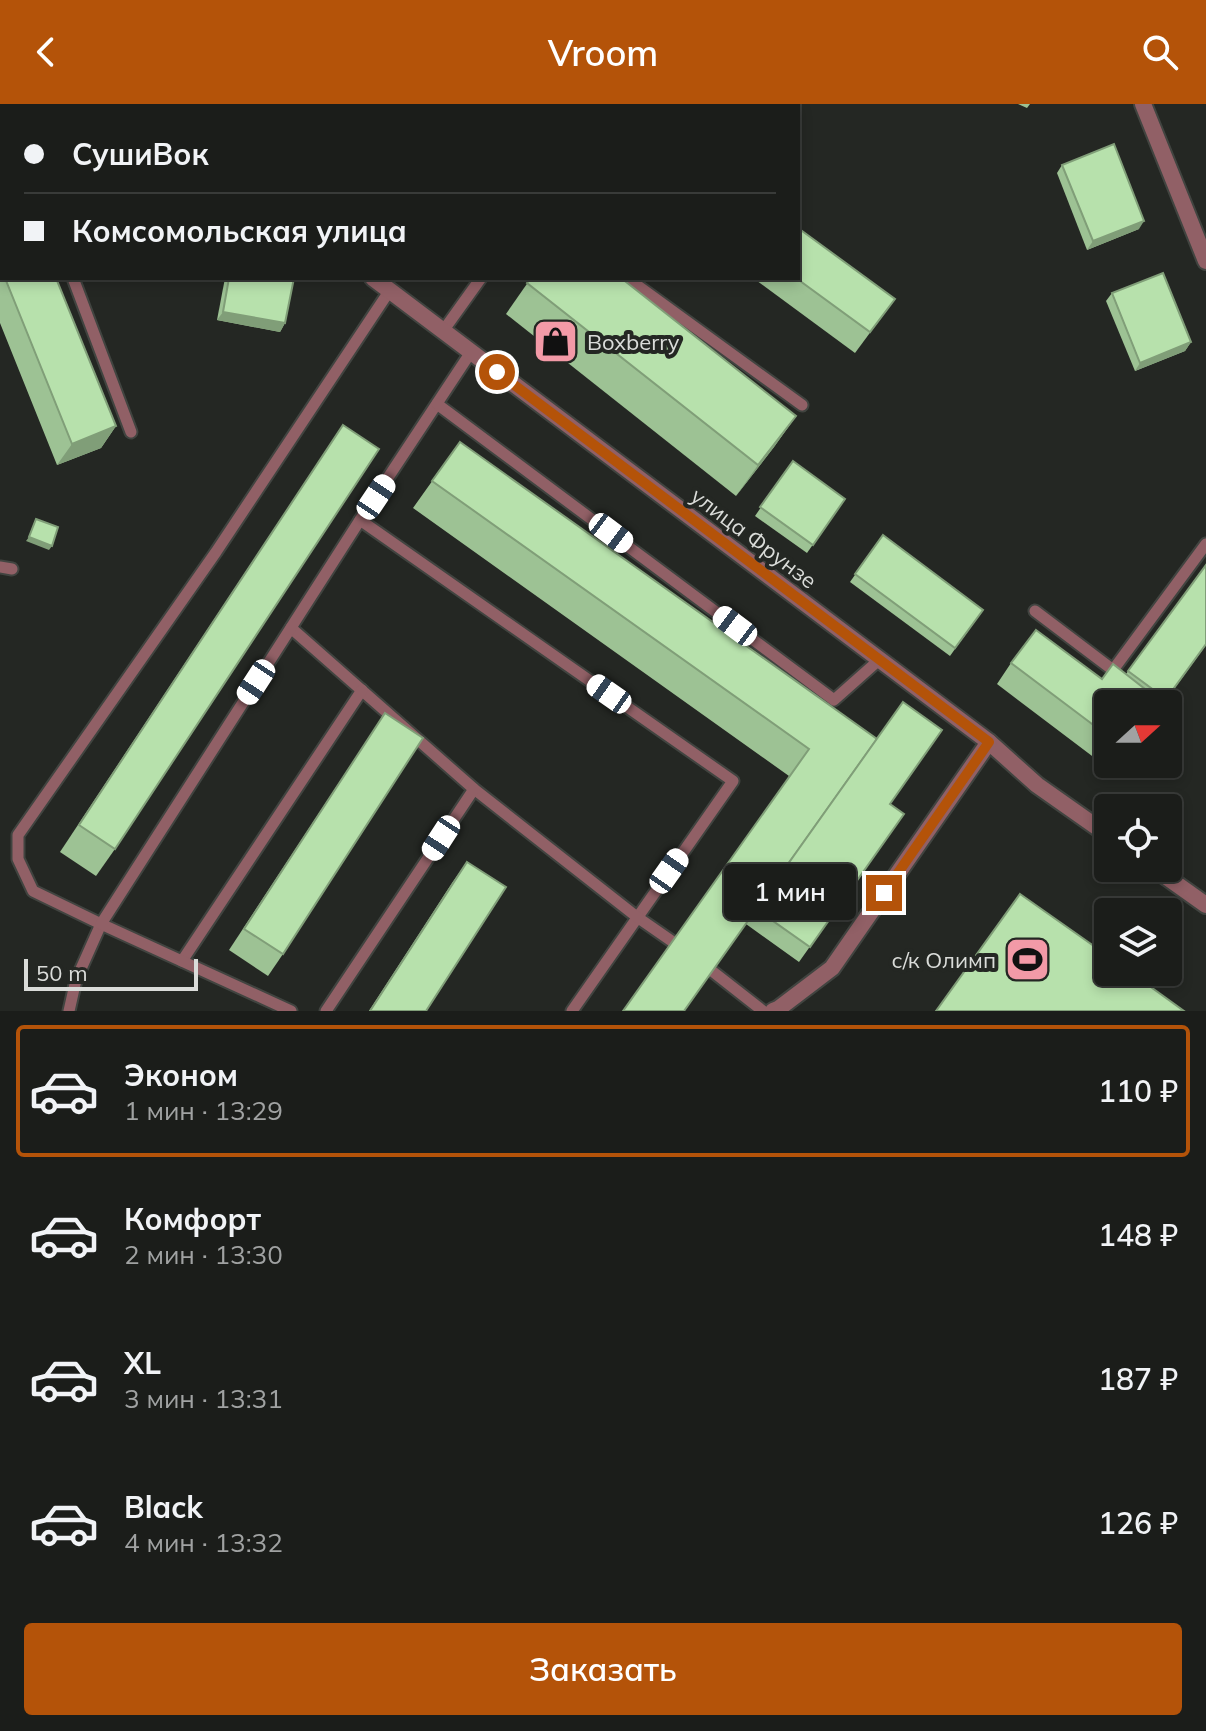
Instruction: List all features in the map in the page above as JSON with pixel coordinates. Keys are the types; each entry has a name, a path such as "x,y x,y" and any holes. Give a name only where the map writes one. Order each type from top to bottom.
{"street":[{"path":"1143,104 1206,261"},
{"name":"улица Фрунзе","path":"376,280 989,742 1037,785 1094,825"},
{"path":"773,1011 832,968 989,742"},
{"path":"1174,882 1206,905"}],"lane":[{"path":"74,280 131,432"},
{"path":"443,331 480,280"},
{"path":"630,280 802,405"},
{"path":"291,1011 33,891 18,859 18,835 216,552 390,290"},
{"path":"69,1011 76,980 101,924 471,352"},
{"path":"437,404 834,700 879,660"},
{"path":"360,520 733,781 572,1011"},
{"path":"1035,611 1113,670 1206,544"},
{"path":"291,628 474,789 673,942"},
{"path":"182,961 362,690"},
{"path":"326,1011 474,789"},
{"path":"712,971 763,1011"}],"building":[{"path":"1114,144 1144,221 1093,241 1062,165"},
{"path":"800,229 895,299 870,332 799,280"},
{"path":"1163,273 1191,342 1140,363 1112,293"},
{"path":"6,280 57,280 116,426 72,444"},
{"path":"229,280 294,280 285,323 223,312"},
{"path":"529,280 624,280 796,416 758,465 527,283"},
{"path":"343,425 379,449 115,849 79,825"},
{"path":"460,442 877,739 684,1011 623,1011 809,749 432,481"},
{"path":"793,461 845,499 813,545 760,507"},
{"path":"36,519 58,527 52,546 29,537"},
{"path":"883,535 983,610 955,648 855,574"},
{"path":"1206,565 1206,644 1173,690 1154,690 1128,671"},
{"path":"1036,630 1102,679 1113,664 1146,690 1094,690 1094,725 1011,663"},
{"path":"903,702 942,730 890,804 904,814 810,947 756,909"},
{"path":"385,713 423,738 283,954 244,929"},
{"path":"467,862 506,887 426,1011 370,1011"},
{"name":"с/к Олимп","path":"1020,894 1094,946 1094,986 1149,986 1184,1011 936,1011"}],"place":[{"name":"Boxberry","path":"556,342"},
{"name":"с/к Олимп","path":"1027,960"}],"route":[{"path":"497,372 989,742 884,893"}]}
